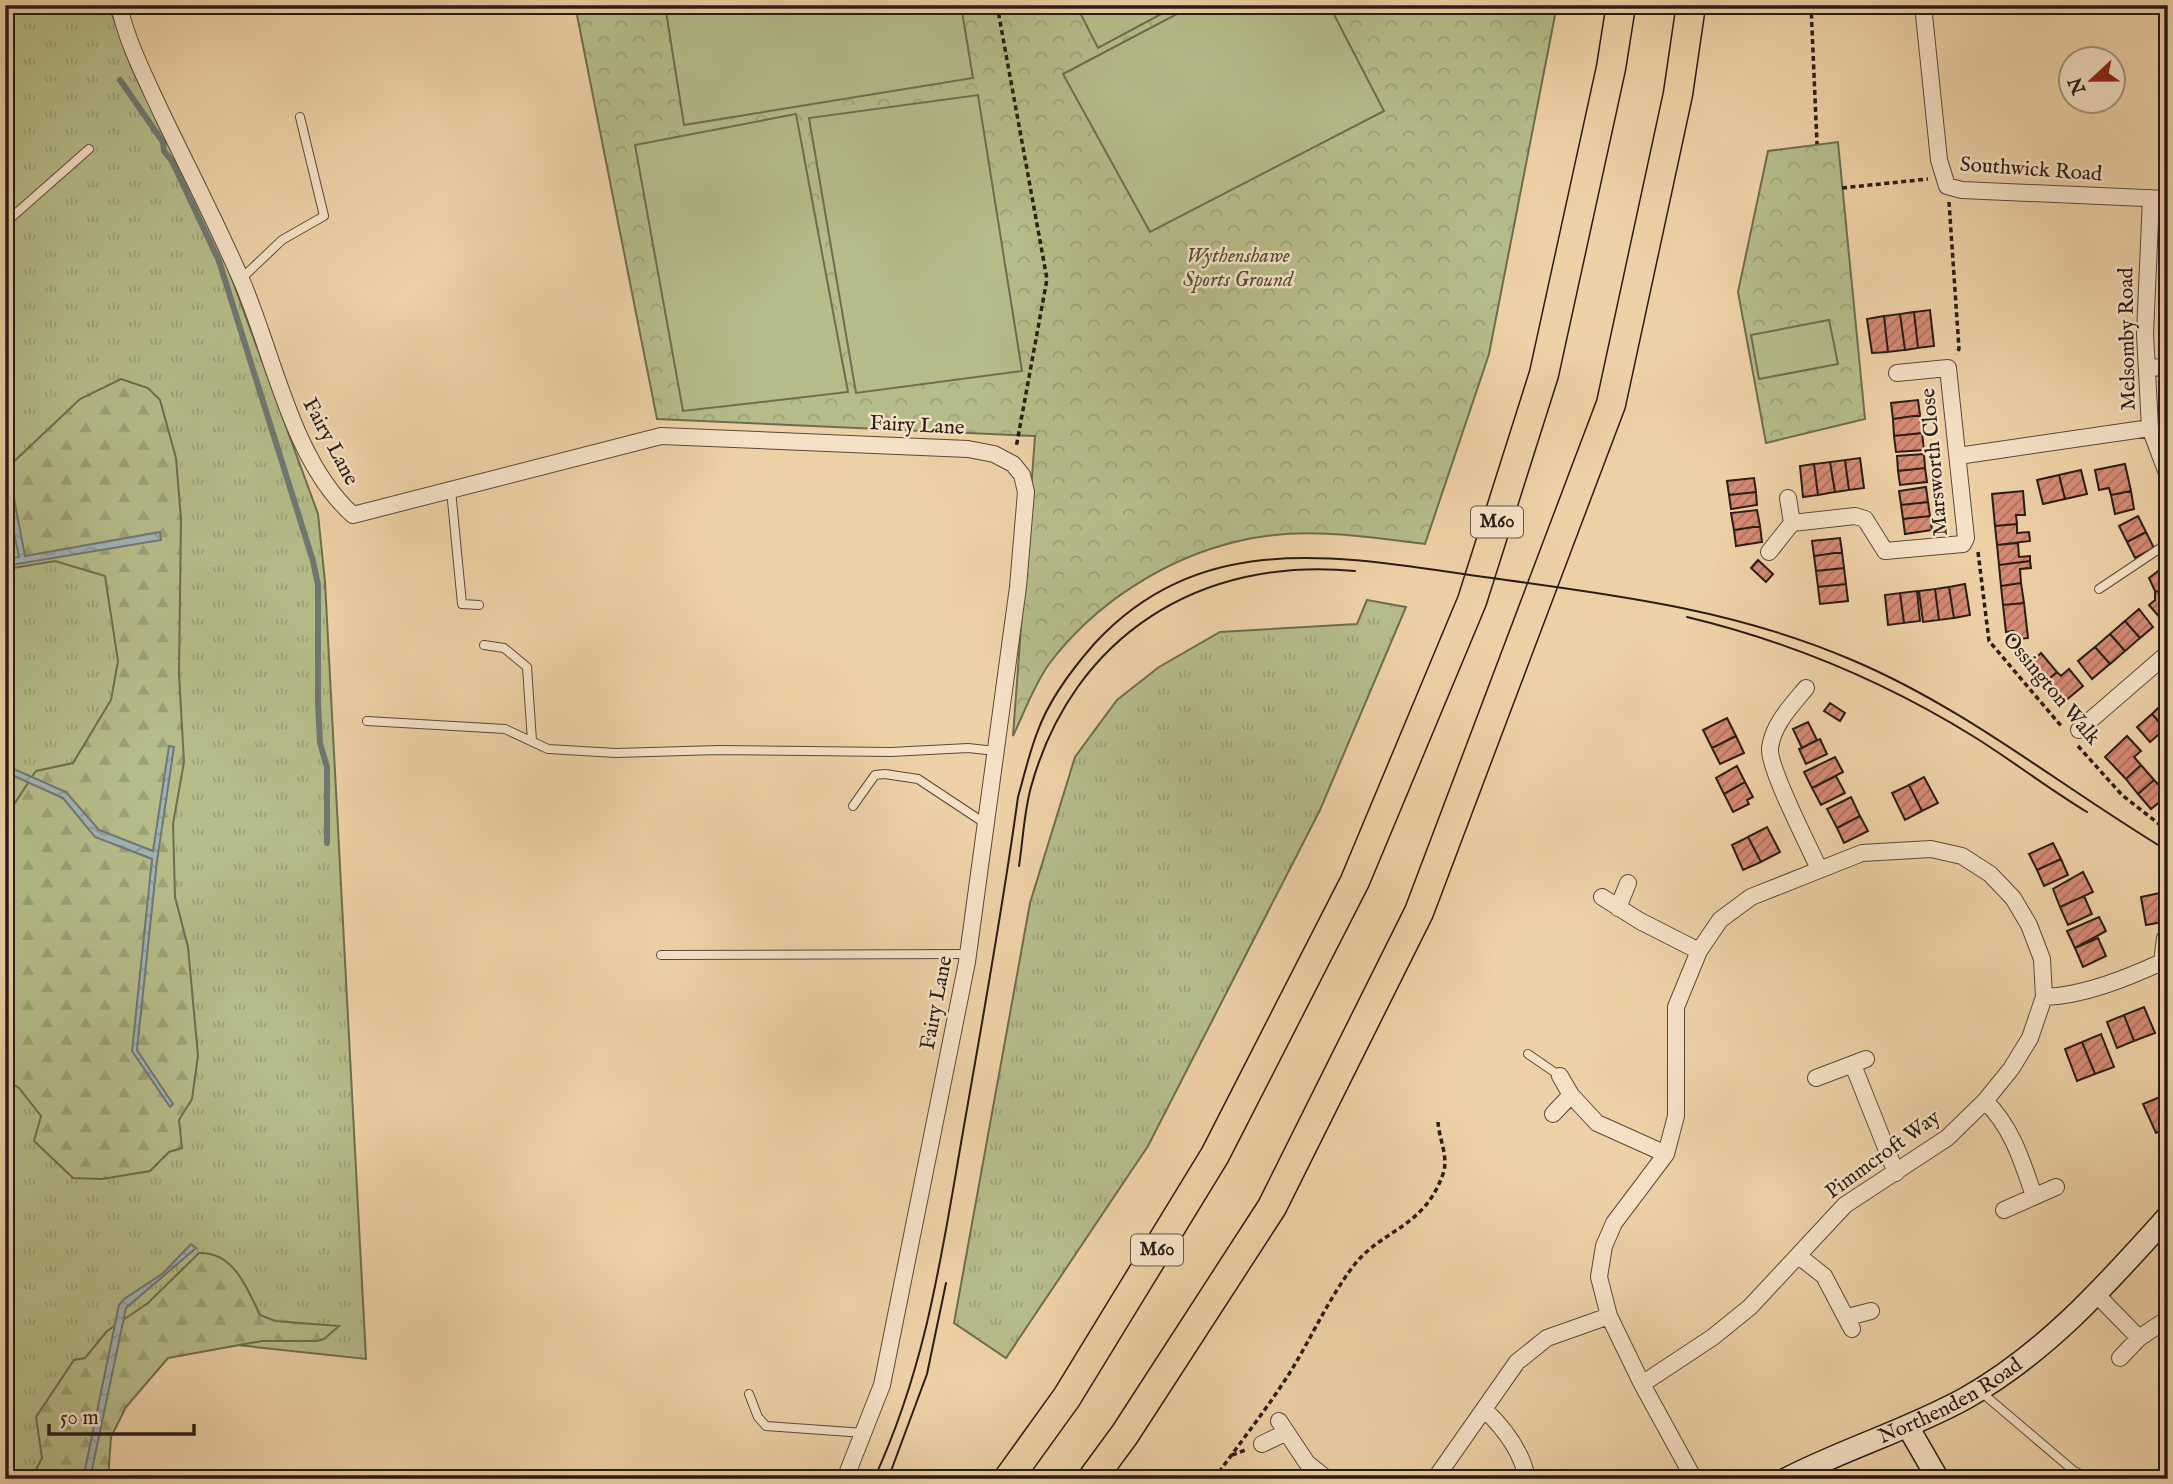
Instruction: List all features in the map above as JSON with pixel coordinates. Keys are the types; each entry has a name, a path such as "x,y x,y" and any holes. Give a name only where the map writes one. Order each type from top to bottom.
{"highway":[{"name":"M60","path":"1009,1479 1067,1397 1215,1155 1355,881 1472,601 1544,374 1612,68 1620,5"},
{"path":"1092,1479 1125,1434 1272,1208 1419,912 1611,404 1678,94 1691,5"}],"main road":[{"name":"Northenden Road","path":"1786,1479 1908,1427 2011,1370 2051,1339 2097,1295 2168,1216"},
{"path":"1908,1427 1938,1479"}],"street":[{"name":"Fairy Lane","path":"119,5 123,23 153,94 241,279 287,410 334,498 353,515 661,436 968,449 994,454 1013,464 1022,475 1027,492 1018,587 968,954 882,1385 845,1479"},
{"name":"Southwick Road","path":"1923,5 1939,160 1946,181 1962,190 2168,199"},
{"name":"Melsomby Road","path":"2151,198 2145,334 2149,367 2150,428 2168,476"},
{"path":"2149,367 2168,368"},
{"name":"Marsworth Close","path":"1792,523 1855,516 1865,519 1885,551 1894,552 1957,547 1966,538 1948,369 1897,373"},
{"path":"1958,456 2150,428"},
{"path":"1769,552 1792,523 1788,498"},
{"path":"2075,734 2168,653"},
{"path":"1807,688 1785,713 1775,730 1769,750 1776,773 1819,869"},
{"name":"Pimmcroft Way","path":"1642,1384 1713,1337 1750,1307 1800,1257 1845,1205 1947,1138 1985,1101 2030,1038 2044,997 2042,959 2029,925 2013,898 1990,874 1962,856 1931,849 1863,853 1751,897 1720,920 1699,951 1676,1007 1676,1116 1666,1154 1614,1223 1604,1246 1599,1277 1609,1316 1642,1384 1694,1479"},
{"path":"1618,908 1628,883"},
{"path":"1602,897 1699,951"},
{"path":"2044,997 2064,996 2165,968 2165,937"},
{"path":"1816,1078 1859,1062 1896,1172"},
{"path":"1560,1076 1571,1095 1597,1123 1666,1154"},
{"path":"1553,1114 1571,1095"},
{"path":"1985,1101 1999,1115 2012,1137 2034,1195"},
{"path":"2004,1210 2056,1187"},
{"path":"1800,1257 1824,1276 1850,1323 1871,1311"},
{"path":"2097,1295 2139,1338"},
{"path":"1434,1479 1505,1375 1531,1349 1547,1338 1609,1316"},
{"path":"2120,1358 2139,1338 2163,1322"},
{"path":"1484,1409 1508,1436 1519,1454 1527,1479"},
{"path":"1262,1444 1282,1427 1307,1463 1327,1479"}],"lane":[{"path":"241,279 282,240 324,216 300,117"},
{"path":"5,223 89,149"},
{"path":"451,490 462,604 479,605"},
{"path":"2099,589 2168,543"},
{"path":"484,645 505,648 527,667 532,741"},
{"path":"367,720 505,729 548,749 616,753 719,750 891,752 968,748 996,751"},
{"path":"853,806 875,775 905,776 918,779 986,824"},
{"path":"661,955 968,954"},
{"path":"1528,1054 1560,1076"},
{"path":"1979,1390 2074,1471 2092,1479"},
{"path":"749,1394 758,1417 766,1426 864,1433"}],"path":[{"path":"996,5 1047,279 1013,464"},
{"path":"1811,5 1817,144"},
{"path":"1842,188 1946,181 1959,349 1948,369"},
{"name":"Ossington Walk","path":"1966,538 1977,547 1989,641 2062,728"},
{"name":"Ossington Walk","path":"2075,734 2122,795 2168,831"},
{"path":"1214,1479 1287,1377 1356,1263 1409,1224 1430,1200 1444,1173 1445,1156 1437,1122"}],"green space":[{"path":"5,5 108,6 225,260 318,514 325,582 366,1359 144,1335 53,1479 5,1479"},
{"name":"Wythenshawe Sports Ground","path":"575,5 1557,5 1489,354 1425,544 1332,534 1285,534 1239,541 1184,559 1133,586 1109,603 1067,642 1044,672 1013,736 1035,436 657,419"},
{"path":"665,5 961,5 973,78 684,125"},
{"path":"1076,5 1178,5 1098,48"},
{"path":"1194,5 1329,5 1384,111 1150,232 1063,74"},
{"path":"978,95 1022,371 856,393 809,118"},
{"path":"796,114 848,392 683,411 635,145"},
{"path":"1838,142 1865,419 1766,443 1738,292 1768,151"},
{"path":"1829,320 1838,364 1759,379 1751,335"},
{"path":"121,379 148,388 160,400 176,458 181,519 179,674 184,762 173,824 175,897 188,947 198,1056 192,1099 179,1120 182,1148 169,1152 150,1171 102,1179 73,1178 34,1141 41,1116 19,1088 5,1079 5,818 36,771 73,763 111,700 118,661 105,576 55,561 7,569 5,470 80,399"},
{"path":"1367,600 1406,607 1320,810 1148,1146 1006,1358 954,1323 1030,903 1075,757 1117,700 1159,667 1220,632 1357,624"},
{"path":"199,1253 211,1254 230,1265 244,1283 260,1315 275,1321 339,1326 324,1339 317,1341 262,1341 168,1358 126,1407 111,1437 108,1479 31,1479 42,1458 36,1417 74,1360 85,1358 107,1331 148,1303"}],"water":[{"path":"5,452 25,556 160,532 161,540 5,566 5,559 19,557 5,491"},
{"path":"169,746 174,747 157,861 137,1050 173,1104 170,1107 132,1051 152,859 95,837 63,798 5,772 5,765 66,792 99,830 153,851"},
{"path":"191,1244 196,1248 126,1308 90,1479 83,1479 119,1305 162,1274"}],"building":[{"path":"1930,310 1934,346 1918,348 1914,312"},
{"path":"1914,312 1918,348 1905,350 1900,314"},
{"path":"1900,314 1905,350 1888,352 1884,316"},
{"path":"1884,316 1888,352 1872,353 1867,319"},
{"path":"1918,400 1920,415 1893,419 1891,403"},
{"path":"1920,415 1922,433 1894,436 1893,419"},
{"path":"1922,433 1924,450 1896,452 1894,436"},
{"path":"1924,454 1925,468 1898,471 1897,456"},
{"path":"1860,458 1864,488 1849,490 1845,460"},
{"path":"1845,460 1849,490 1835,492 1830,462"},
{"path":"1830,462 1835,492 1818,495 1814,464"},
{"path":"1814,464 1818,495 1803,497 1800,466"},
{"path":"2125,464 2131,491 2111,495 2109,488 2099,490 2095,470"},
{"path":"1925,468 1927,482 1900,485 1898,471"},
{"path":"2081,470 2087,494 2065,499 2059,475"},
{"path":"2059,475 2065,499 2043,504 2037,480"},
{"path":"1754,478 1756,492 1729,495 1727,481"},
{"path":"1926,487 1928,502 1901,505 1899,491"},
{"path":"2023,491 2025,515 2016,515 2017,524 1995,526 1992,494"},
{"path":"2131,491 2134,509 2115,514 2111,495"},
{"path":"1756,492 1757,505 1731,509 1729,495"},
{"path":"1928,502 1930,516 1903,519 1901,505"},
{"path":"1757,510 1760,526 1734,530 1731,513"},
{"path":"1930,516 1932,530 1905,534 1903,519"},
{"path":"2138,516 2146,532 2127,542 2119,526"},
{"path":"2017,524 2017,533 2029,532 2030,541 1997,545 1995,526"},
{"path":"1760,526 1762,542 1736,546 1734,530"},
{"path":"2146,532 2154,548 2135,558 2127,542"},
{"path":"1840,538 1842,552 1814,556 1812,541"},
{"path":"2018,543 2019,557 2030,556 2030,561 1999,565 1997,545"},
{"path":"1842,552 1844,568 1816,571 1814,556"},
{"path":"1758,560 1773,574 1766,582 1751,568"},
{"path":"2030,561 2031,568 2020,569 2021,583 2001,586 1999,565"},
{"path":"2166,565 2168,593 2155,591 2149,578"},
{"path":"1844,568 1846,584 1818,587 1816,571"},
{"path":"2021,583 2024,603 2003,605 2001,586"},
{"path":"1846,584 1848,601 1820,604 1818,587"},
{"path":"1965,584 1970,615 1954,618 1949,587"},
{"path":"1949,587 1954,618 1939,620 1935,589"},
{"path":"1935,589 1939,620 1923,622 1919,591"},
{"path":"1917,591 1920,621 1904,623 1900,593"},
{"path":"2155,591 2168,593 2168,614 2161,619 2149,605 2155,600"},
{"path":"1900,593 1904,623 1888,625 1885,595"},
{"path":"2024,603 2028,638 2013,640 2013,631 2006,632 2003,605"},
{"path":"2139,609 2153,627 2140,638 2125,621"},
{"path":"2125,621 2140,638 2125,651 2110,634"},
{"path":"2110,634 2125,651 2110,664 2095,647"},
{"path":"2095,647 2110,664 2092,679 2078,661"},
{"path":"2041,653 2057,672 2041,685 2026,667"},
{"path":"2069,669 2083,686 2059,706 2041,685 2057,672 2061,676"},
{"path":"2166,700 2168,726 2165,729 2152,714"},
{"path":"1830,703 1845,713 1840,721 1824,711"},
{"path":"2152,714 2165,729 2150,742 2137,727"},
{"path":"1727,718 1736,736 1712,748 1703,730"},
{"path":"1808,722 1817,740 1802,748 1793,729"},
{"path":"1736,736 1744,753 1720,764 1712,748"},
{"path":"2127,736 2141,751 2134,757 2141,765 2126,779 2105,757"},
{"path":"1820,739 1827,754 1806,764 1799,749"},
{"path":"1835,757 1843,772 1812,788 1804,772"},
{"path":"2141,765 2154,780 2138,794 2126,779"},
{"path":"1737,766 1745,782 1724,794 1716,778"},
{"path":"1836,776 1845,793 1821,805 1812,788"},
{"path":"1924,777 1938,803 1922,811 1909,785"},
{"path":"2154,780 2168,795 2151,809 2138,794"},
{"path":"1745,782 1753,797 1747,800 1749,804 1733,812 1724,794"},
{"path":"1909,785 1922,811 1905,820 1892,793"},
{"path":"1851,797 1860,816 1837,828 1827,809"},
{"path":"1860,816 1868,831 1844,843 1837,828"},
{"path":"1767,827 1780,852 1761,862 1748,837"},
{"path":"1748,837 1761,862 1743,870 1732,845"},
{"path":"2053,843 2061,859 2037,870 2029,854"},
{"path":"2061,859 2068,875 2044,886 2037,870"},
{"path":"2083,872 2093,892 2060,907 2053,889"},
{"path":"2160,893 2162,906 2167,906 2168,921 2146,925 2141,897"},
{"path":"2084,896 2092,914 2068,925 2060,907"},
{"path":"2099,917 2106,931 2075,948 2067,931"},
{"path":"2098,938 2106,956 2083,967 2075,948"},
{"path":"2144,1007 2155,1033 2134,1041 2124,1015"},
{"path":"2124,1015 2134,1041 2117,1048 2107,1022"},
{"path":"2101,1034 2114,1067 2095,1074 2082,1042"},
{"path":"2082,1042 2095,1074 2077,1081 2065,1049"},
{"path":"2162,1096 2168,1110 2168,1128 2156,1133 2143,1104"}],"waterway":[{"path":"120,80 163,142 164,151 172,161 219,261 313,561 318,585 318,702 320,743 327,767 327,843"}],"tram line":[{"path":"874,1479 908,1392 931,1306 985,1003 1018,797 1034,741 1055,696 1095,643 1139,604 1187,579 1236,564 1288,558 1341,559 1639,600 1768,629 1852,660 1935,701 2168,851"},
{"path":"1019,866 1031,787 1051,733 1078,687 1111,648 1151,616 1196,593 1245,577 1299,570 1355,571"},
{"path":"1687,617 1800,652 1908,699 1976,738 2087,812"},
{"path":"888,1479 927,1374 946,1283"}]}
